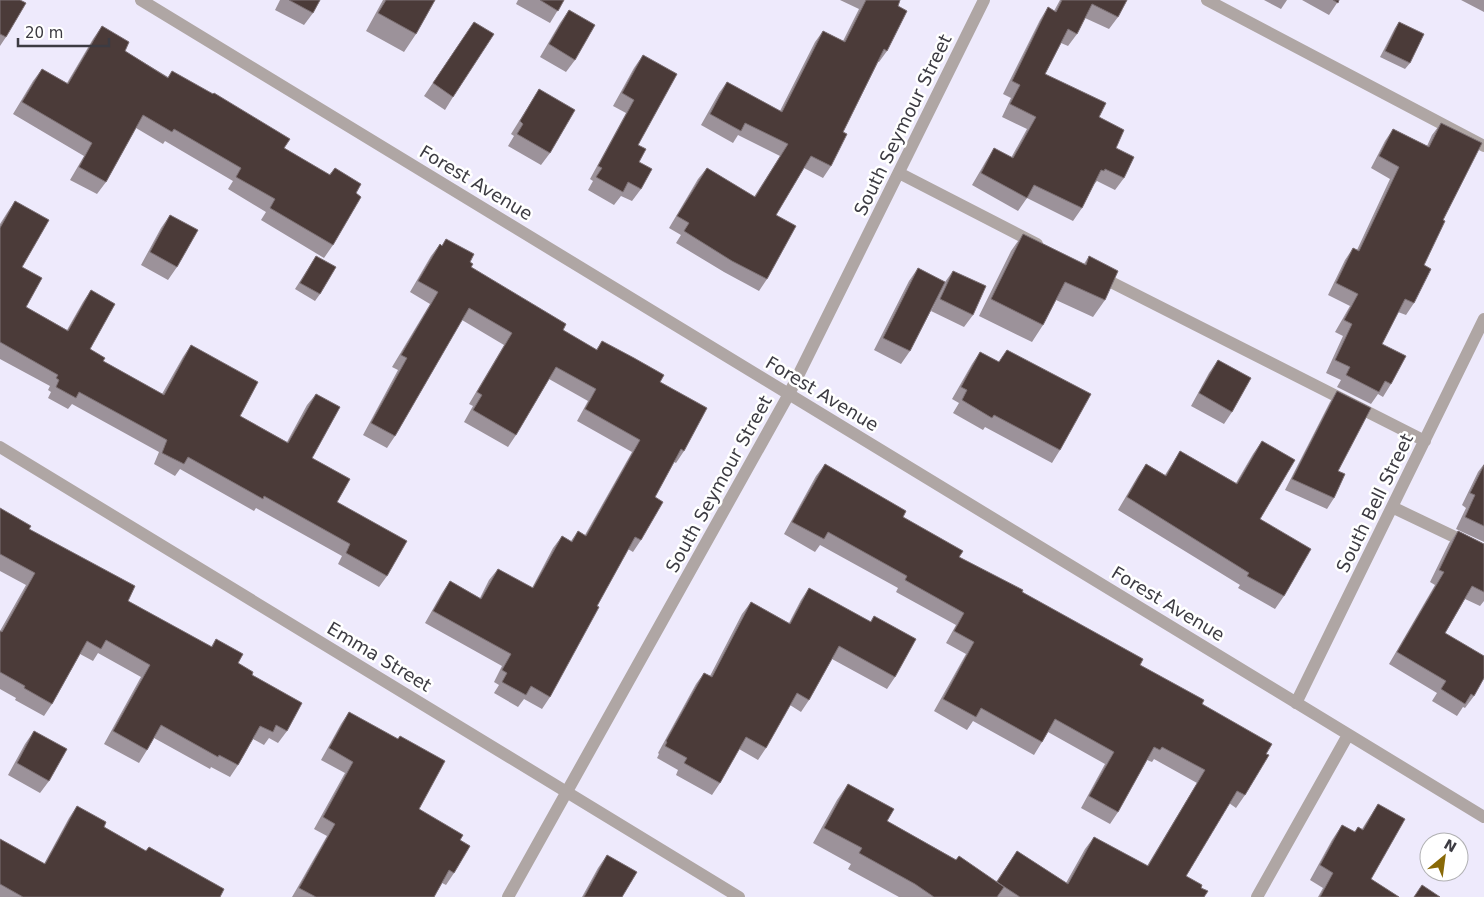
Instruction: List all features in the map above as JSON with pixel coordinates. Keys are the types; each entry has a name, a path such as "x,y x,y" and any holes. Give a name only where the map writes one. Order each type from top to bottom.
{"street":[{"name":"Forest Avenue","path":"141,0 1484,818"},
{"name":"South Seymour Street","path":"508,897 789,394 984,0"},
{"path":"1207,0 1484,146"},
{"path":"899,173 1045,248"},
{"path":"1088,270 1425,441"},
{"name":"South Bell Street","path":"1296,703 1484,319"},
{"name":"Emma Street","path":"0,447 739,897"},
{"path":"1392,507 1484,551"},
{"path":"1257,897 1348,735"}],"building":[{"path":"0,0 20,0 26,3 6,37 0,34"},
{"path":"289,0 320,0 313,13"},
{"path":"386,0 435,0 416,34 378,13"},
{"path":"540,0 564,0 558,11"},
{"path":"866,0 900,0 898,6 907,11 887,51 884,49 843,132 847,134 831,166 811,156 776,215 796,226 767,279 732,261 684,231 689,223 677,216 707,168 755,197 788,144 745,123 741,131 710,114 727,82 782,112 823,31 845,42"},
{"path":"1062,0 1127,0 1118,17 1092,4 1077,34 1068,29 1045,74 1106,103 1099,117 1124,130 1116,148 1134,157 1124,178 1105,169 1104,171 1101,170 1082,208 1034,185 1027,198 981,173 994,148 1013,158 1036,117 1010,104 1020,85 1012,81 1048,7 1056,12"},
{"path":"569,10 595,25 575,60 549,44"},
{"path":"474,22 494,34 453,97 433,83"},
{"path":"1399,22 1424,34 1410,63 1385,51"},
{"path":"102,26 129,42 125,51 168,78 172,71 214,93 290,139 284,148 330,175 335,168 361,184 356,193 361,197 333,245 270,208 275,199 236,177 241,168 174,129 172,132 143,115 106,182 79,167 92,143 22,102 42,69 68,84"},
{"path":"643,55 677,74 638,145 646,149 639,162 652,169 641,189 628,182 623,192 596,177 602,168 598,166 634,100 622,93"},
{"path":"539,89 575,110 550,153 517,134 523,124 520,121"},
{"path":"1441,123 1482,143 1443,220 1445,221 1424,265 1431,269 1414,303 1405,299 1382,344 1406,356 1391,384 1385,381 1379,392 1346,375 1350,367 1335,360 1352,324 1344,320 1358,294 1336,283 1353,248 1359,251 1399,167 1379,156 1393,129 1429,147"},
{"path":"15,201 49,220 22,267 42,278 26,307 68,331 91,290 115,304 90,349 105,358 103,361 164,395 191,345 258,382 240,416 288,443 316,394 340,407 312,458 350,479 337,502 407,541 387,576 346,553 350,544 264,496 263,499 188,457 184,464 162,453 167,440 79,392 76,398 56,387 59,380 56,378 58,375 0,342 0,228"},
{"path":"170,215 198,230 177,267 150,252"},
{"path":"1023,234 1086,265 1089,256 1118,271 1105,300 1065,282 1043,325 991,299"},
{"path":"446,239 474,254 470,262 473,264 471,267 566,324 563,330 597,350 602,341 634,358 664,375 660,382 707,408 684,451 681,449 655,497 663,502 641,540 635,537 550,697 531,686 526,695 502,682 507,673 502,670 511,654 433,611 450,581 481,599 498,569 533,588 562,536 572,542 578,531 586,536 640,440 585,409 596,389 556,367 516,435 473,410 482,395 477,392 512,333 469,308 395,436 371,423 407,358 401,355 438,292 418,281 440,244 442,246"},
{"path":"316,256 336,267 320,294 300,283"},
{"path":"918,268 945,282 910,351 883,338"},
{"path":"953,271 986,286 973,315 940,299"},
{"path":"1007,350 1091,394 1060,450 994,415 992,418 962,400 967,390 961,387 980,352 999,362"},
{"path":"1218,360 1251,378 1232,412 1199,393"},
{"path":"1337,391 1371,408 1338,471 1345,474 1334,498 1292,479"},
{"path":"1262,441 1295,460 1260,519 1311,549 1284,596 1247,576 1249,573 1127,497 1146,464 1166,476 1180,451 1237,484"},
{"path":"825,464 906,511 903,517 963,551 959,557 1023,590 1022,592 1143,659 1140,665 1204,700 1202,704 1272,744 1266,754 1269,755 1245,795 1237,791 1186,876 1202,885 1201,888 1208,891 1204,897 1020,897 997,882 1017,851 1068,884 1094,837 1148,866 1205,770 1162,747 1160,750 1154,747 1118,812 1089,796 1114,752 1055,719 1042,742 981,708 976,717 943,699 974,642 954,631 964,613 905,580 907,576 828,532 824,539 792,522"},
{"path":"1484,465 1484,526 1465,517 1475,495 1470,493"},
{"path":"0,508 31,526 29,529 135,586 128,601 212,647 216,639 243,654 238,663 253,672 252,675 302,703 287,731 276,725 273,732 260,726 238,765 219,755 218,757 161,725 147,750 113,731 150,665 106,640 101,649 87,641 52,704 0,672 0,631 2,632 35,573 0,554"},
{"path":"1458,531 1484,544 1484,592 1472,586 1445,633 1484,656 1484,678 1474,696 1471,694 1465,704 1441,689 1446,681 1397,652 1444,572 1439,570"},
{"path":"809,588 871,622 874,616 916,639 895,677 839,646 809,700 797,693 766,748 746,737 720,783 684,763 687,758 665,746 666,741 704,673 712,677 751,602 790,624"},
{"path":"349,712 398,739 400,736 445,761 419,809 463,835 460,840 470,846 454,873 449,870 434,897 316,897 299,888 335,824 323,817 353,762 329,748"},
{"path":"34,731 67,749 49,781 17,763"},
{"path":"848,784 894,809 887,821 956,860 959,856 1004,887 997,897 934,897 915,884 859,853 862,848 824,828"},
{"path":"1378,804 1405,819 1371,879 1399,897 1320,897 1333,873 1320,865 1342,825 1355,832 1358,827 1363,830"},
{"path":"77,806 106,822 104,827 146,851 149,847 224,889 220,897 23,897 0,884 0,839 45,864"},
{"path":"607,855 637,872 622,897 584,897"},
{"path":"1422,885 1440,897 1414,897"}]}
